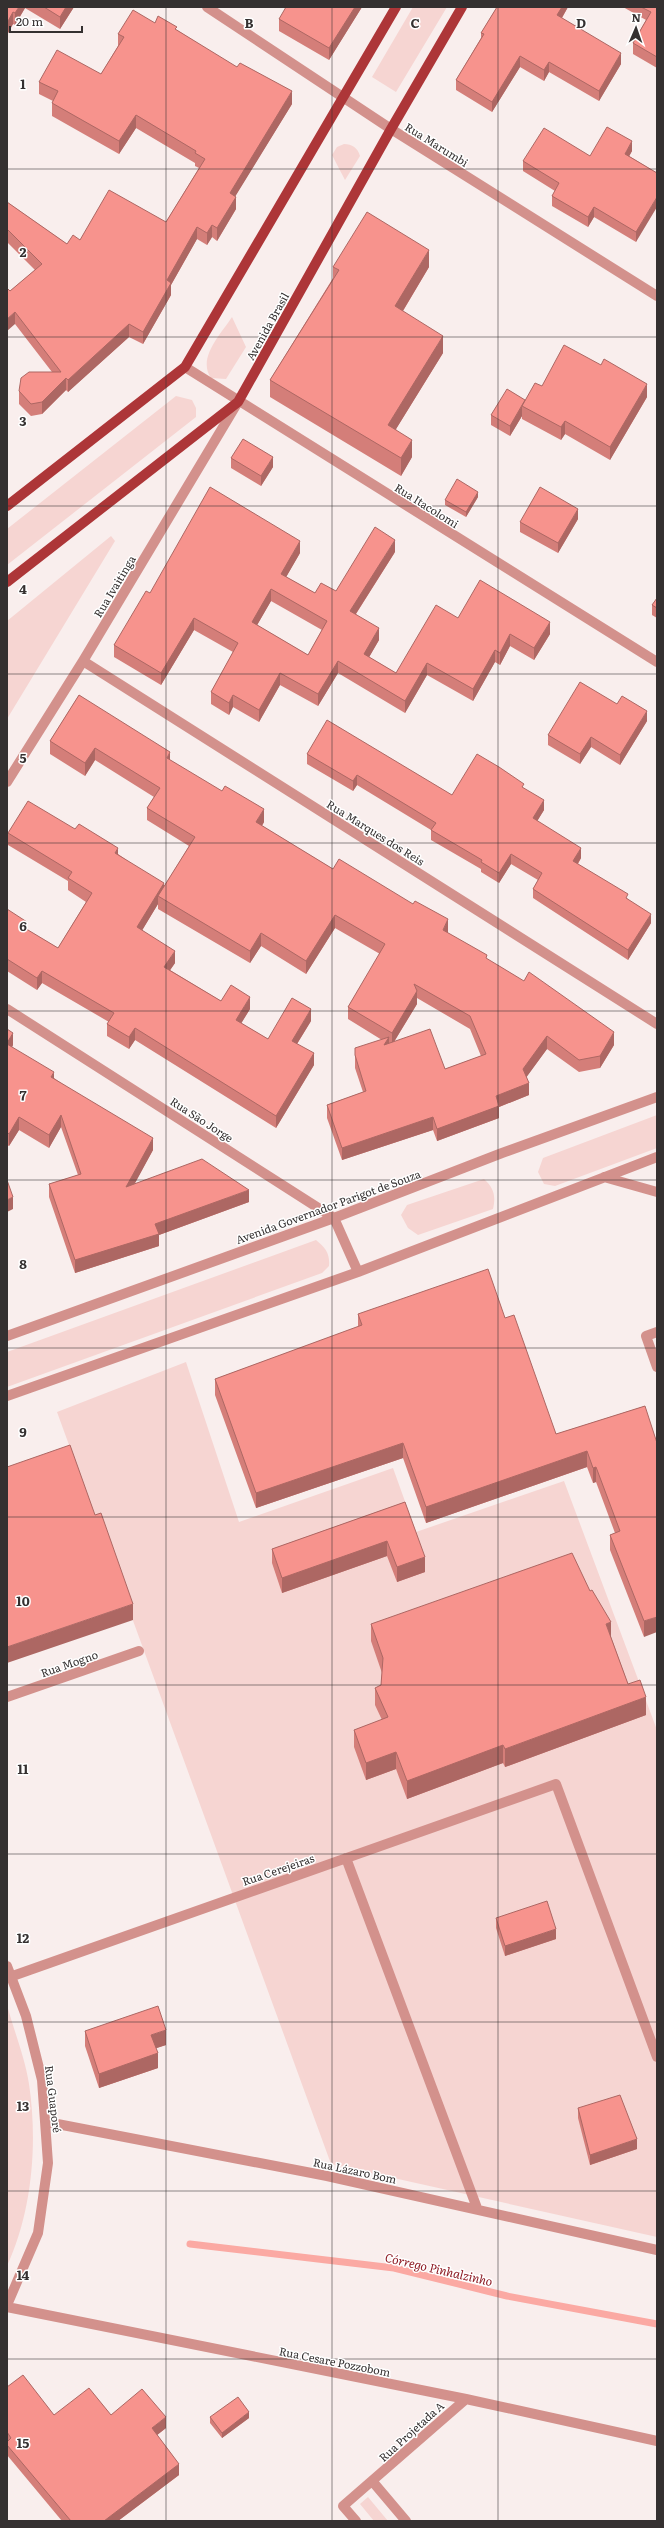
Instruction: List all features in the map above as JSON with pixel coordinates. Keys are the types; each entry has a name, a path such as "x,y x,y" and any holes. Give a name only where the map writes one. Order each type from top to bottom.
{"main road":[{"path":"7,506 185,367 396,7"},
{"name":"Avenida Brasil","path":"7,582 238,402 391,129 462,7"}],"street":[{"name":"Rua Marumbi","path":"207,7 391,129 657,296"},
{"name":"Rua Itacolomi","path":"185,367 238,402 657,662"},
{"name":"Rua Ivaitinga","path":"7,782 83,661 238,402"},
{"name":"Rua Marques dos Reis","path":"83,661 657,1024"},
{"name":"Rua São Jorge","path":"7,1009 334,1218"},
{"name":"Avenida Governador Parigot de Souza","path":"7,1336 334,1218 502,1153 657,1097"},
{"path":"7,1396 358,1272 657,1157"},
{"path":"604,1177 657,1192"},
{"path":"334,1218 358,1272"},
{"path":"657,1332 646,1336 657,1367"},
{"name":"Rua Mogno","path":"7,1697 140,1651"},
{"name":"Rua Cerejeiras","path":"9,1977 556,1784 657,2057"},
{"path":"346,1858 477,2208"},
{"name":"Rua Guaporé","path":"7,1966 9,1977 28,2023 42,2080 47,2122 48,2163 38,2233 7,2306"},
{"name":"Rua Lázaro Bom","path":"47,2122 477,2208 657,2250"},
{"name":"Rua Cesare Pozzobom","path":"7,2306 466,2399 657,2441"},
{"name":"Rua Projetada A","path":"356,2521 343,2506 373,2482 466,2399"},
{"path":"373,2482 406,2521"}],"shaded area":[{"path":"413,7 447,7 396,92 372,77"},
{"path":"344,144 354,147 360,156 345,180 332,155 337,147"},
{"path":"232,317 246,347 226,379 211,378 207,370 209,354 212,346"},
{"path":"176,396 192,400 196,408 196,417 7,565 7,529"},
{"path":"111,536 115,541 7,719 7,621"},
{"path":"657,1115 657,1148 555,1186 544,1184 538,1172 543,1158"},
{"path":"484,1179 493,1192 493,1209 418,1235 408,1228 401,1215 407,1205"},
{"path":"316,1240 325,1249 329,1258 329,1266 322,1273 7,1387 7,1352"},
{"path":"186,1362 239,1522 393,1468 416,1532 564,1481 657,1730 657,2237 331,2164 57,1412"},
{"path":"7,2005 22,2054 29,2084 32,2107 33,2154 31,2177 22,2223 7,2266"},
{"path":"368,2497 388,2521 374,2521 360,2504"}],"building":[{"path":"7,7 19,7 15,13 13,12 7,23"},
{"path":"44,7 66,7 60,17"},
{"path":"286,7 355,7 329,48 279,19"},
{"path":"497,7 562,7 557,15 621,53 599,91 549,62 544,70 520,56 492,102 456,80 484,34 481,33"},
{"path":"641,7 657,7 657,57 633,43 651,12"},
{"path":"133,10 155,23 158,16 177,27 175,29 237,67 240,63 292,91 230,193 236,197 217,228 212,225 207,233 197,227 167,280 171,283 143,332 129,324 68,380 66,378 42,402 31,404 19,391 21,378 29,372 61,372 15,312 7,319 7,288 10,291 42,264 7,229 7,202 67,244 73,235 80,240 109,190 166,222 205,159 195,153 196,151 136,115 119,141 52,103 58,91 39,82 57,50 101,74 124,37 118,34"},
{"path":"607,127 632,141 625,154 657,173 657,197 636,232 594,207 588,217 552,196 559,183 523,161 544,128 590,156"},
{"path":"367,212 429,250 395,306 443,336 388,425 412,440 401,458 270,380 339,270 333,267"},
{"path":"564,345 601,365 604,359 647,384 610,447 565,421 561,427 522,406 535,383 542,386"},
{"path":"507,389 525,400 510,426 491,415"},
{"path":"243,439 273,457 261,476 231,458"},
{"path":"457,479 478,492 466,512 445,500"},
{"path":"210,487 300,541 281,574 315,593 321,583 336,591 375,527 395,540 350,611 379,628 364,654 396,673 436,605 458,618 480,580 550,622 534,648 510,634 500,653 495,650 473,689 427,663 405,701 338,661 318,694 280,673 259,710 233,695 229,703 211,692 238,643 194,618 161,673 114,645 146,591 150,593","holes":["271,589 327,621 308,655 252,622"]},
{"path":"540,487 578,509 558,543 520,522"},
{"path":"657,598 657,608 652,605"},
{"path":"580,682 617,704 622,696 647,711 620,755 591,737 580,754 548,735"},
{"path":"79,695 170,752 167,758 222,791 225,786 264,809 256,822 333,869 339,859 413,904 415,901 448,919 443,930 487,955 486,958 524,981 529,972 614,1032 600,1056 579,1060 547,1036 523,1069 529,1083 496,1096 499,1106 437,1129 433,1117 342,1148 327,1105 366,1091 355,1055 355,1048 389,1037 384,1045 430,1029 445,1069 486,1054 470,1016 414,984 417,991 392,1033 348,1007 385,944 335,915 306,961 261,933 250,951 158,896 195,837 147,808 160,788 95,748 85,763 50,741"},
{"path":"327,720 452,795 477,754 524,784 522,787 544,800 533,818 581,848 573,861 628,894 626,898 651,914 628,950 533,889 542,873 511,854 499,873 481,862 482,860 431,830 436,823 357,775 353,781 307,754"},
{"path":"28,801 75,829 79,824 118,848 115,853 164,883 137,927 175,951 164,967 221,1001 231,985 250,997 236,1020 268,1039 292,998 311,1009 292,1041 314,1053 276,1116 135,1028 129,1037 107,1024 114,1013 42,971 37,978 7,959 7,909 27,922 23,927 58,948 92,893 68,878 72,872 8,833"},
{"path":"7,1029 13,1033 7,1043"},
{"path":"7,1044 54,1072 51,1077 153,1138 126,1187 202,1159 249,1190 155,1224 159,1234 75,1260 49,1184 81,1174 61,1115 49,1135 19,1117 9,1134 7,1132"},
{"path":"7,1180 13,1197 7,1200"},
{"path":"488,1269 505,1318 514,1315 556,1434 645,1406 657,1443 657,1617 644,1621 610,1535 620,1531 596,1467 593,1468 587,1451 426,1507 403,1443 256,1493 215,1379 362,1325 358,1314"},
{"path":"70,1445 95,1515 101,1513 133,1604 7,1647 7,1467"},
{"path":"405,1502 425,1557 397,1567 387,1541 282,1578 272,1549"},
{"path":"572,1553 590,1591 592,1590 611,1622 606,1624 628,1684 640,1680 646,1697 505,1749 503,1745 407,1781 396,1752 366,1763 354,1730 388,1717 375,1688 381,1685 383,1658 371,1624"},
{"path":"547,1901 556,1929 505,1946 496,1918"},
{"path":"158,2006 166,2030 151,2035 158,2053 99,2074 85,2031"},
{"path":"620,2095 637,2139 590,2155 578,2108"},
{"path":"23,2375 54,2415 89,2388 111,2415 142,2389 166,2417 152,2428 179,2464 104,2521 71,2521 7,2445 7,2442 11,2438 7,2432 7,2387"},
{"path":"238,2397 249,2412 222,2433 210,2417"}],"waterway":[{"name":"Córrego Pinhalzinho","path":"190,2244 394,2268 507,2296 657,2324"}]}
